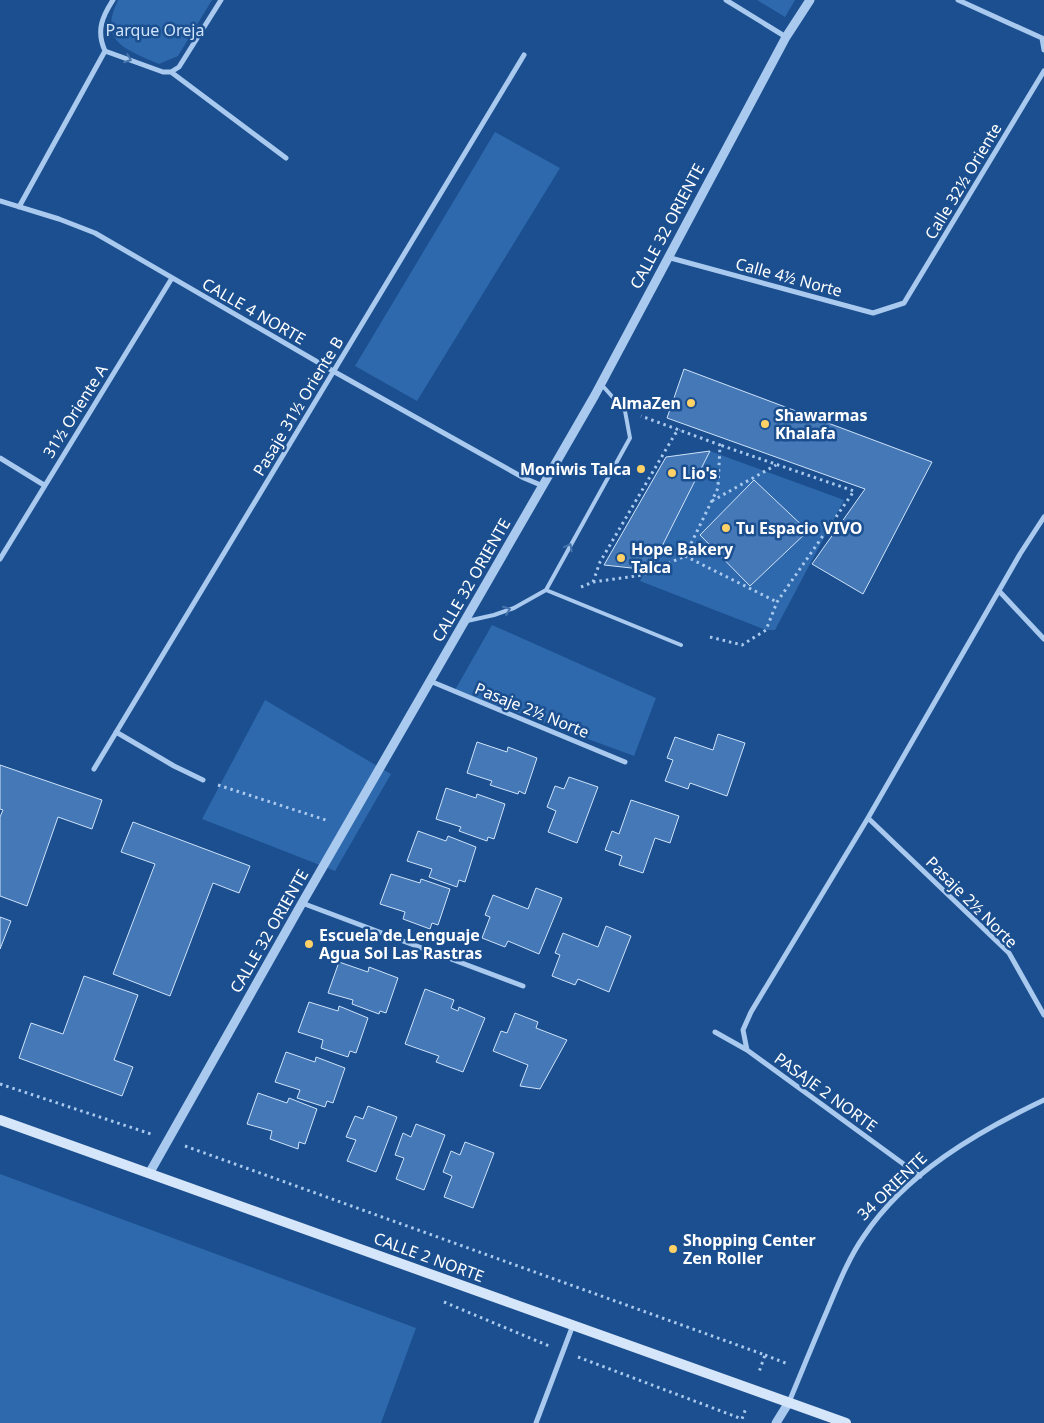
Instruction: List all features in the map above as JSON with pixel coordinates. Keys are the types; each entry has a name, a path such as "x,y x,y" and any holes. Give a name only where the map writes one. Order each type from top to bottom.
{"main road":[{"name":"CALLE 2 NORTE","path":"0,1120 150,1172 846,1423"}],"street":[{"path":"113,0 102,18 100,31 101,42 105,51 163,72 171,72 179,67 221,0"},
{"path":"726,0 786,36"},
{"name":"CALLE 32 ORIENTE","path":"150,1172 302,903 601,384 666,257 786,36 810,0"},
{"path":"958,0 1042,38 1044,50"},
{"path":"19,207 105,51"},
{"name":"Pasaje 31½ Oriente B","path":"94,769 524,56"},
{"name":"Calle 32½ Oriente","path":"904,303 1044,71"},
{"path":"171,72 286,158"},
{"name":"CALLE 4 NORTE","path":"0,201 96,233 334,371 524,478 543,486"},
{"name":"Calle 4½ Norte","path":"666,257 874,313 904,303"},
{"name":"31½ Oriente A","path":"0,559 172,278"},
{"path":"0,458 44,485"},
{"path":"747,1050 743,1030 751,1012 868,818 1000,592 1020,554 1044,517"},
{"path":"1000,592 1044,639"},
{"name":"Pasaje 2½ Norte","path":"430,681 625,762"},
{"path":"116,732 174,766 204,780"},
{"name":"Pasaje 2½ Norte","path":"868,818 1009,953 1044,1015"},
{"path":"302,903 523,986"},
{"name":"PASAJE 2 NORTE","path":"715,1032 747,1050 920,1176"},
{"name":"34 ORIENTE","path":"776,1423 789,1402 842,1277 860,1242 879,1216 920,1176 980,1133 1044,1100"},
{"path":"536,1423 573,1325"}],"lane":[{"path":"464,622 514,608 546,590 630,438 625,411 601,384"},
{"path":"546,590 681,645"}],"path":[{"path":"625,411 854,491 777,602 766,630 742,645 710,636"},
{"path":"593,582 600,562 674,434 680,430"},
{"path":"562,596 593,582 643,576 685,556 718,488 720,445"},
{"path":"711,501 776,465"},
{"path":"685,556 777,602"},
{"path":"204,780 256,799 347,826"},
{"path":"765,1355 803,1369"}],"green space":[{"name":"Parque Oreja","path":"118,0 212,0 178,56 159,64 135,54 118,42 113,35 111,26"},
{"path":"757,0 795,0 785,17"},
{"path":"495,132 560,168 417,401 355,366"},
{"path":"710,451 844,500 775,630 766,630 640,581"},
{"path":"492,625 656,698 634,756 455,690"},
{"path":"265,700 391,774 335,871 202,819"},
{"path":"0,1174 416,1328 381,1423 0,1423"}],"building":[{"path":"684,369 932,462 863,594 812,564 865,489 667,418"},
{"path":"710,451 650,570 604,565 666,457"},
{"path":"754,480 808,531 750,586 700,535"},
{"path":"718,734 745,743 727,796 690,783 688,789 665,781 673,760 667,758 675,737 713,750"},
{"path":"477,742 507,752 508,747 537,758 525,794 519,791 518,794 490,785 492,781 467,773"},
{"path":"0,765 102,800 92,829 58,817 27,906 0,896 0,817 3,810 0,809"},
{"path":"569,777 598,787 577,843 548,832 556,811 547,807 555,786 564,789"},
{"path":"446,788 476,798 477,794 505,804 494,839 488,837 487,841 459,831 461,827 436,819"},
{"path":"631,800 679,816 670,843 655,838 643,873 619,865 622,856 605,850 612,831 619,834"},
{"path":"133,822 250,866 239,893 213,883 170,996 113,974 155,864 121,852"},
{"path":"418,831 446,841 448,836 476,847 465,882 459,880 457,887 429,877 432,869 407,861"},
{"path":"391,874 420,883 421,879 450,889 438,925 432,923 430,929 403,919 405,912 380,904"},
{"path":"536,888 562,898 539,954 508,941 505,947 482,938 490,917 485,915 493,895 528,909"},
{"path":"0,917 11,921 0,949"},
{"path":"606,926 631,936 609,992 578,979 575,985 552,976 560,955 555,953 563,933 598,947"},
{"path":"339,962 368,972 369,967 398,978 386,1013 380,1011 379,1014 352,1004 353,1000 328,993"},
{"path":"84,976 138,995 114,1060 133,1067 122,1096 19,1058 31,1023 63,1034"},
{"path":"425,989 454,1000 451,1008 458,1011 459,1007 485,1018 463,1072 436,1062 439,1056 405,1044"},
{"path":"309,1002 338,1011 339,1006 368,1018 356,1053 350,1051 348,1057 321,1048 323,1040 298,1032"},
{"path":"515,1013 538,1022 536,1028 567,1040 540,1089 520,1086 528,1065 493,1051 501,1031 507,1033"},
{"path":"286,1052 315,1062 316,1057 345,1068 333,1103 327,1101 325,1107 297,1098 300,1090 275,1082"},
{"path":"258,1093 287,1103 289,1098 317,1109 305,1144 299,1142 298,1149 270,1139 272,1131 247,1124"},
{"path":"368,1106 397,1117 376,1172 347,1161 356,1140 346,1137 355,1116 363,1119"},
{"path":"416,1124 445,1135 424,1190 396,1179 404,1158 395,1155 403,1133 411,1137"},
{"path":"465,1142 494,1153 473,1208 444,1197 452,1176 443,1172 451,1151 460,1155"}],"place":[{"name":"AlmaZen","path":"691,403"},
{"name":"Shawarmas Khalafa","path":"765,424"},
{"name":"Moniwis Talca","path":"641,469"},
{"name":"Lio's","path":"672,473"},
{"name":"Tu Espacio VIVO","path":"726,528"},
{"name":"Hope Bakery Talca","path":"621,558"},
{"name":"Escuela de Lenguaje Agua Sol Las Rastras","path":"309,944"},
{"name":"Shopping Center Zen Roller","path":"673,1249"}]}
